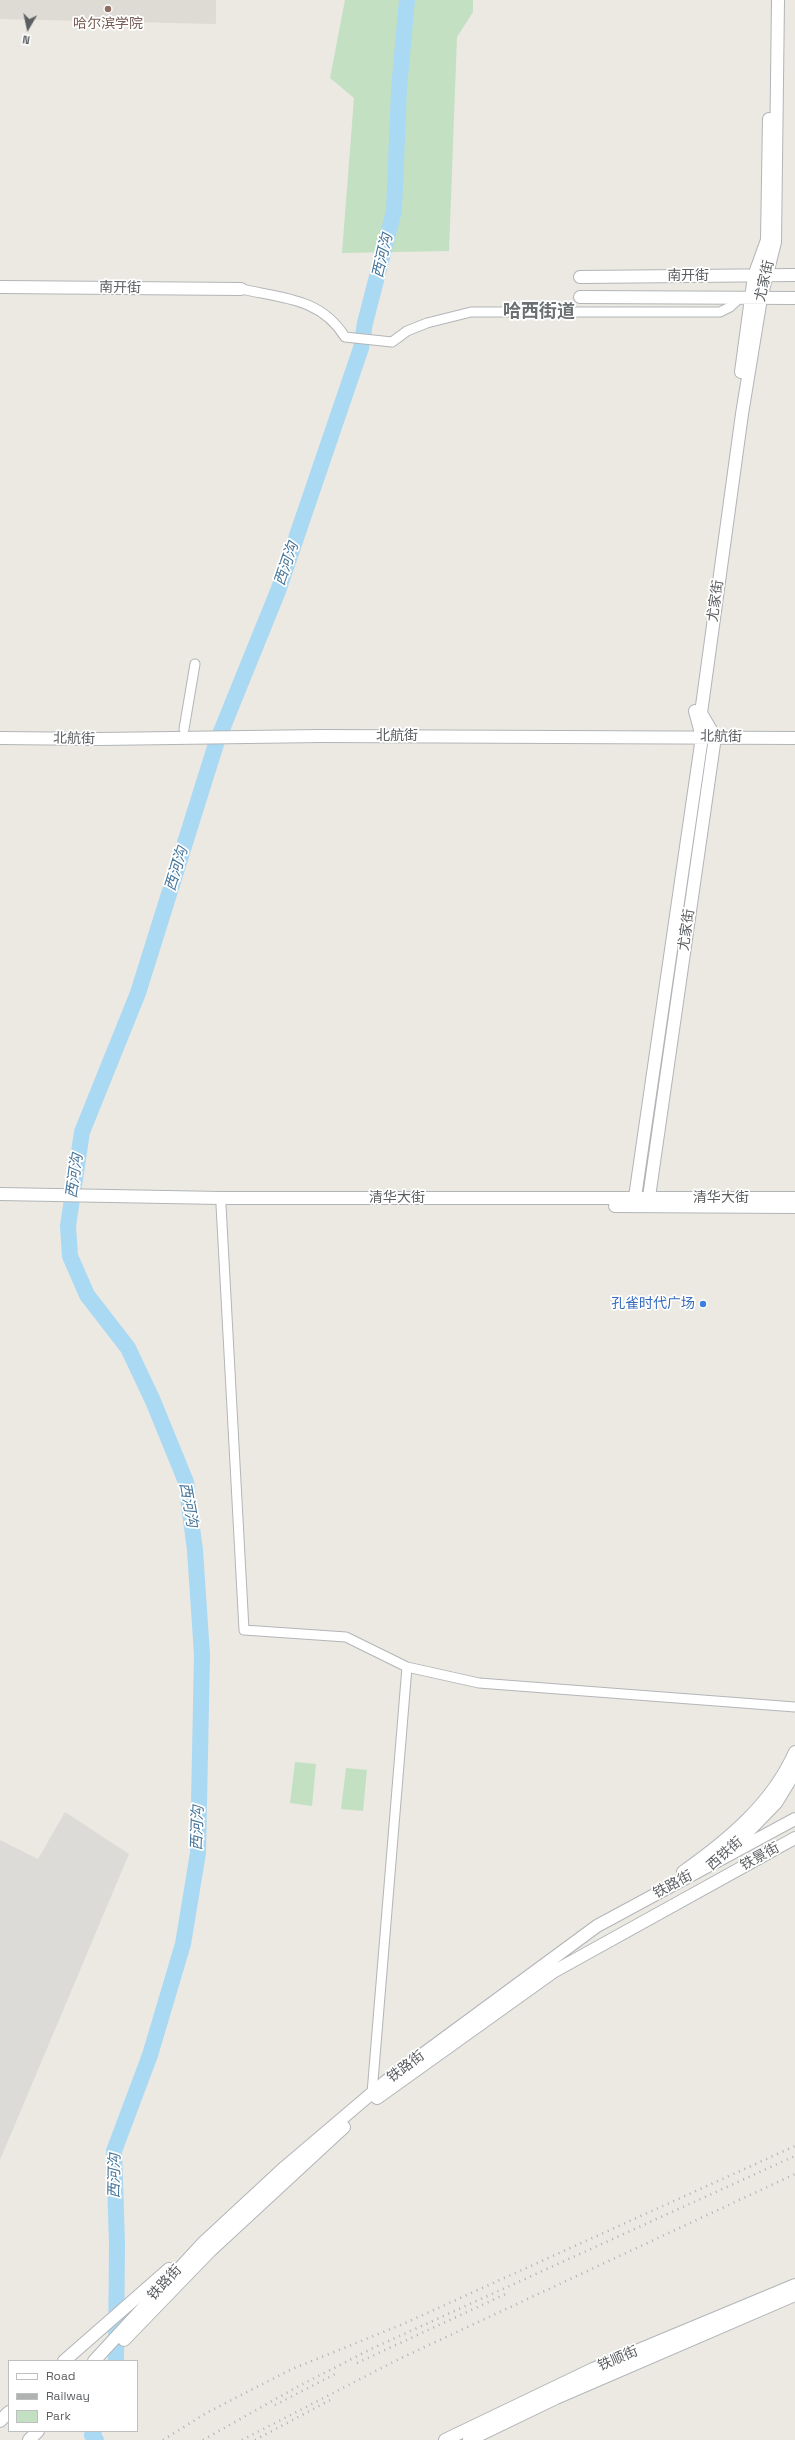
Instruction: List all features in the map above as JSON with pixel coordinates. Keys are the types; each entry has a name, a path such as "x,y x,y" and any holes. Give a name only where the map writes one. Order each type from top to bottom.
{"main road":[{"name":"尤家街","path":"760,275 767,240 770,0"},
{"name":"尤家街","path":"635,1197 702,737 694,714 751,297 775,242 778,0"},
{"name":"南开街","path":"580,277 795,275"},
{"name":"南开街","path":"0,287 241,289"},
{"name":"南开街","path":"580,296 795,298"},
{"name":"尤家街","path":"649,1197 715,737 701,713 742,414 751,297"},
{"name":"北航街","path":"0,738 102,739 166,736 795,738"},
{"name":"清华大街","path":"0,1194 37,1199"},
{"name":"清华大街","path":"0,1202 37,1199 154,1201 635,1197 795,1198"},
{"name":"清华大街","path":"154,1201 221,1205 795,1207"},
{"name":"西铁街","path":"642,1902 708,1855 742,1825 779,1783 795,1752"},
{"name":"西铁街","path":"640,1923 718,1861 768,1812 795,1772"},
{"name":"铁景街","path":"718,1861 795,1819"},
{"name":"铁景街","path":"640,1923 795,1838"},
{"name":"铁路街","path":"134,2323 212,2234 285,2167 372,2093 597,1926 718,1861"},
{"name":"铁路街","path":"134,2323 372,2102 553,1972 640,1923"},
{"path":"65,2360 130,2301 212,2234"},
{"name":"铁顺街","path":"445,2440 593,2369 795,2285"},
{"name":"铁顺街","path":"469,2440 556,2398 795,2296"},
{"path":"98,2360 134,2323"},
{"path":"0,2421 8,2413"},
{"path":"20,2440 27,2432"},
{"path":"29,2440 37,2432"}],"street":[{"path":"241,289 306,302 338,325 346,337 391,342 408,331 427,324 471,312 720,312 751,297"},
{"path":"184,729 195,664"},
{"path":"221,1205 244,1630 346,1637 407,1667 479,1682 795,1708"},
{"path":"372,2093 407,1667"}],"shaded area":[{"name":"哈尔滨学院","path":"0,0 216,0 216,24 0,19"},
{"path":"65,1812 129,1854 0,2160 0,1840 38,1859"}],"green space":[{"path":"345,0 473,0 473,12 457,37 449,251 342,253 354,98 330,78"},
{"path":"295,1762 316,1764 312,1806 290,1803"},
{"path":"346,1768 367,1770 363,1811 341,1809"}],"waterway":[{"name":"西河沟","path":"116,2360 117,2243 114,2151 150,2055 183,1944 198,1853 202,1655 195,1550 186,1482 153,1401 128,1348 87,1295 70,1256 68,1226 82,1132 138,993 216,744 278,591 361,348 365,323 394,211 399,89 407,0"},
{"name":"西河沟","path":"94,2432 92,2435 96,2440"}],"railway":[{"path":"163,2440 208,2412 292,2369 403,2324 795,2146"},
{"path":"203,2440 297,2387 371,2349 795,2156"},
{"path":"242,2440 399,2359 795,2174"},
{"path":"357,2363 508,2293"},
{"path":"275,2405 339,2372"},
{"path":"255,2440 334,2398"}],"place":[{"name":"哈尔滨学院","path":"108,9"},
{"name":"孔雀时代广场","path":"703,1304"}],"district":[{"name":"哈西街道","path":"539,312"}]}
